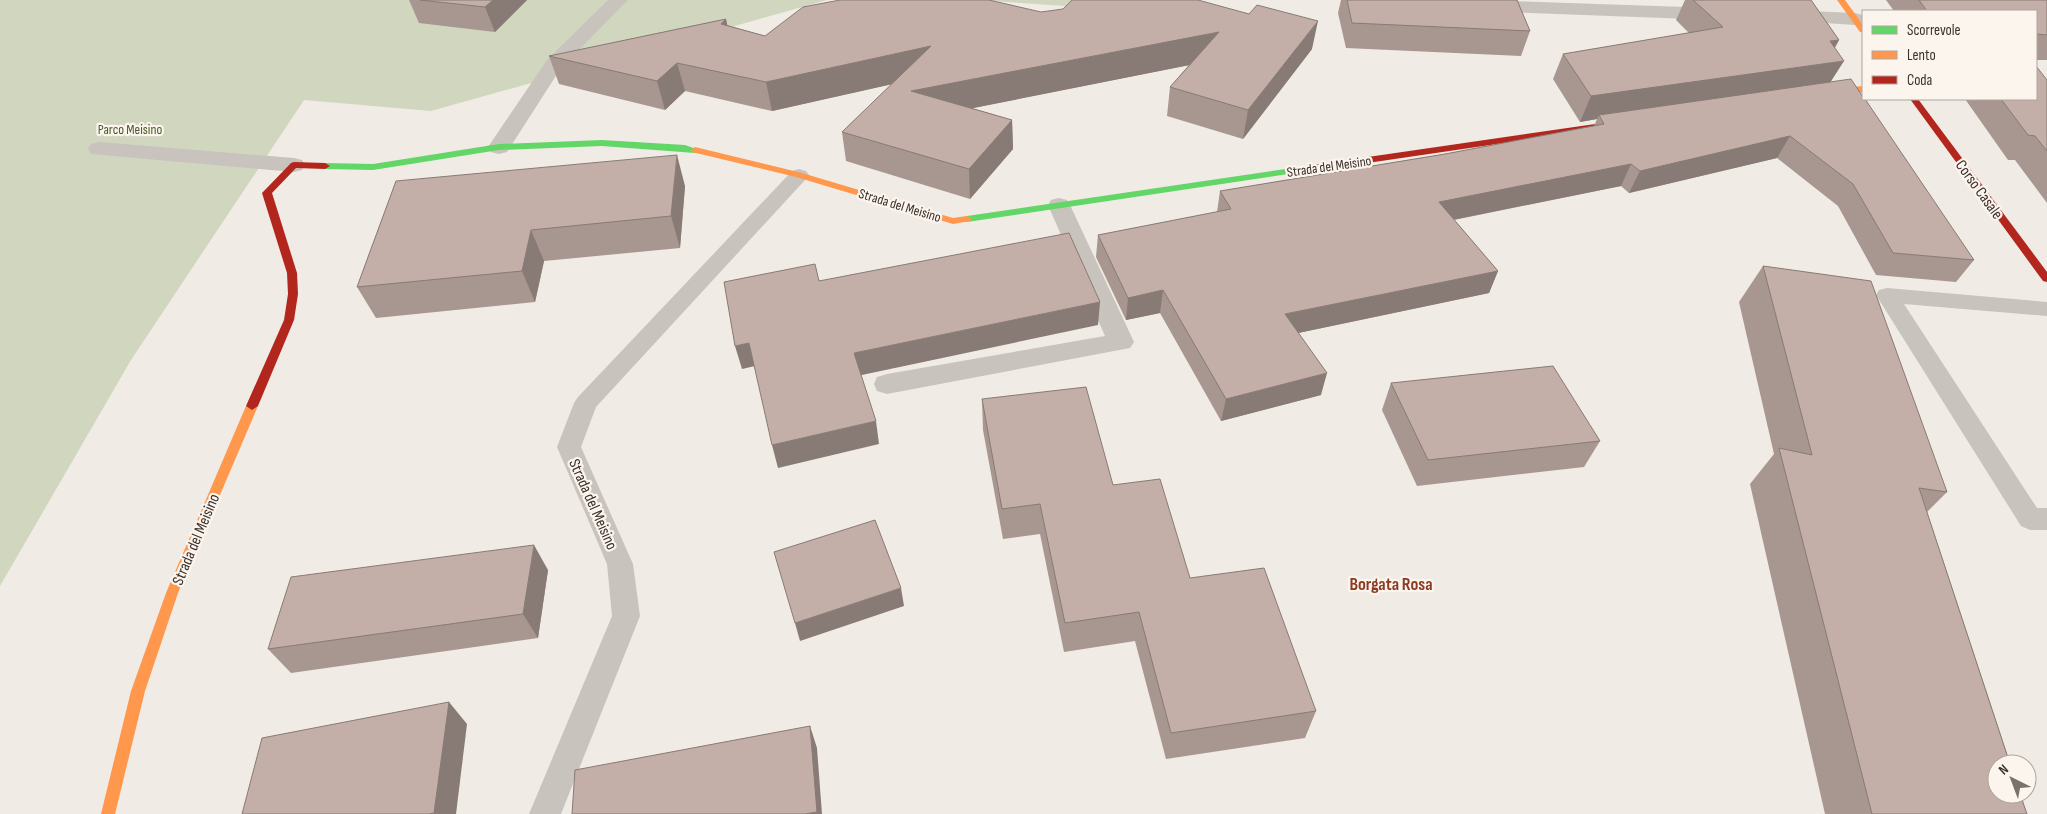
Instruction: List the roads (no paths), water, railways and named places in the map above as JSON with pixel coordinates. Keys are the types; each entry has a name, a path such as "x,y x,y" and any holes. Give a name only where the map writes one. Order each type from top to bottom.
{"street":[{"path":"499,148 554,64 619,0"},
{"path":"1841,0 1859,24"},
{"path":"1465,4 1730,14"},
{"path":"1769,16 1859,24"},
{"path":"1814,94 1862,89"},
{"name":"Corso Casale","path":"1915,100 2047,279"},
{"name":"Strada del Meisino","path":"99,149 294,165 373,167 499,148 602,143 685,148 799,175 953,221 1618,123"},
{"name":"Strada del Meisino","path":"108,814 138,691 172,593 289,320 293,294 292,273 267,193 294,165"},
{"path":"887,384 1121,342 1059,205"}],"lane":[{"name":"Strada del Meisino","path":"545,814 626,616 620,564 569,447 586,403 799,175"},
{"path":"2047,310 1887,295 2030,519 2047,519"}],"district":[{"name":"Borgata Rosa","path":"1391,584"}],"park label":[{"name":"Parco Meisino","path":"130,129"}]}
